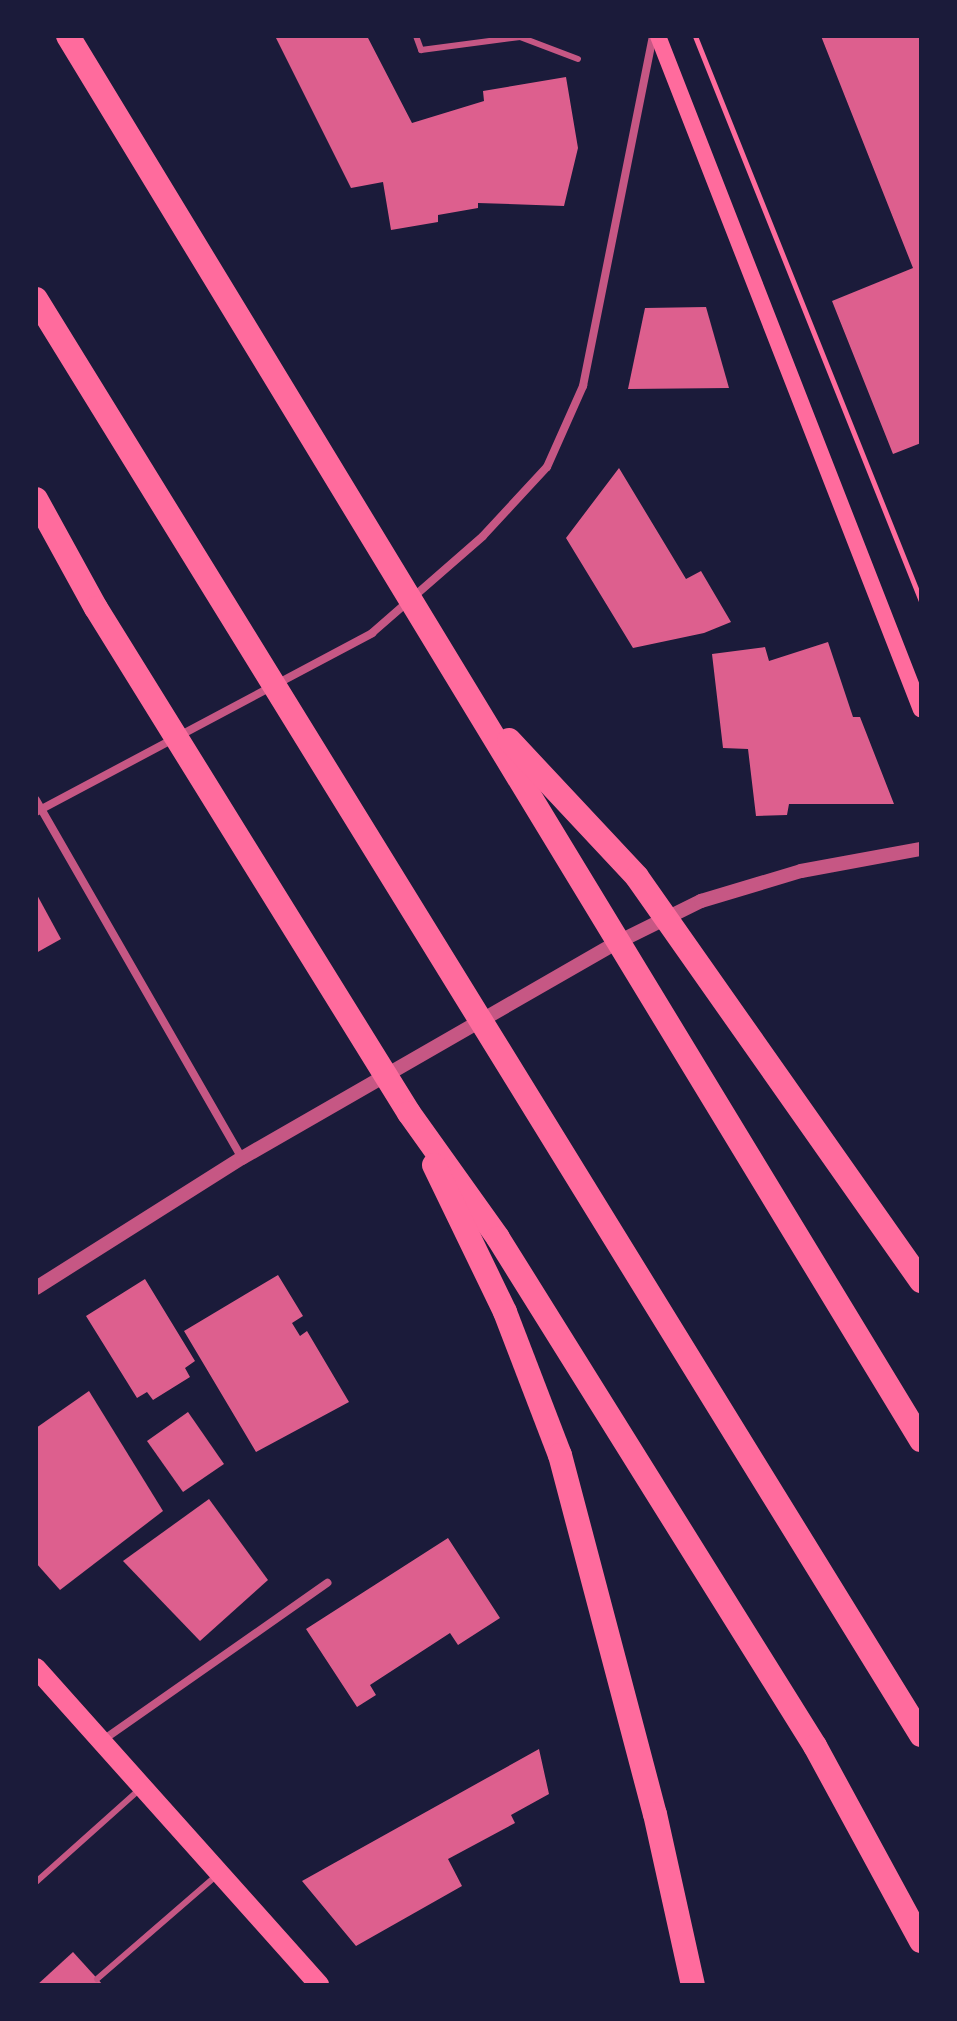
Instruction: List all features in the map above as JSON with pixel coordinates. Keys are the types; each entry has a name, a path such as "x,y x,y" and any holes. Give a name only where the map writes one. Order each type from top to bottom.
{"highway":[{"path":"68,36 921,1440"},
{"path":"36,299 454,982 921,1735"},
{"path":"36,499 150,696 362,1038 409,1113 498,1238 815,1746 921,1941"},
{"path":"474,703 637,877 921,1281"},
{"path":"409,1113 505,1312 560,1455 651,1799 693,1985"}],"main road":[{"path":"655,36 921,710"},
{"path":"36,1668 221,1871 319,1985"}],"street":[{"path":"39,810 372,633 483,536 547,467 583,386 655,36"},
{"path":"36,800 242,1158"},
{"path":"36,1288 242,1158 610,946 701,901 801,871 921,849"},
{"path":"103,1740 327,1583"}],"lane":[{"path":"416,36 421,50 520,37 578,59"},
{"path":"36,1882 144,1785"},
{"path":"97,1979 221,1871"}],"path":[{"path":"695,36 921,601"}],"building":[{"path":"275,36 367,36 412,123 484,101 483,91 566,77 578,148 564,206 478,203 478,208 438,215 438,222 391,230 383,182 351,188"},
{"path":"821,36 921,36 921,443 893,454 832,301 913,268"},
{"path":"706,307 729,388 628,389 645,308"},
{"path":"619,468 686,579 701,571 731,622 704,633 633,648 566,538"},
{"path":"828,642 853,717 860,717 894,804 789,804 787,815 756,816 748,749 723,748 712,654 765,647 769,661"},
{"path":"36,893 61,939 36,953"},
{"path":"278,1275 303,1316 292,1323 300,1336 307,1331 349,1402 256,1452 184,1331"},
{"path":"145,1279 195,1361 185,1368 190,1377 153,1400 147,1392 137,1398 86,1316"},
{"path":"89,1391 163,1511 60,1590 36,1563 36,1428"},
{"path":"188,1412 224,1464 183,1492 147,1441"},
{"path":"209,1499 268,1580 200,1641 123,1561"},
{"path":"448,1538 500,1618 458,1645 450,1633 370,1685 376,1695 357,1707 306,1629"},
{"path":"539,1749 549,1794 511,1815 515,1823 448,1859 462,1886 356,1946 302,1881"},
{"path":"73,1952 103,1985 37,1985"}]}
